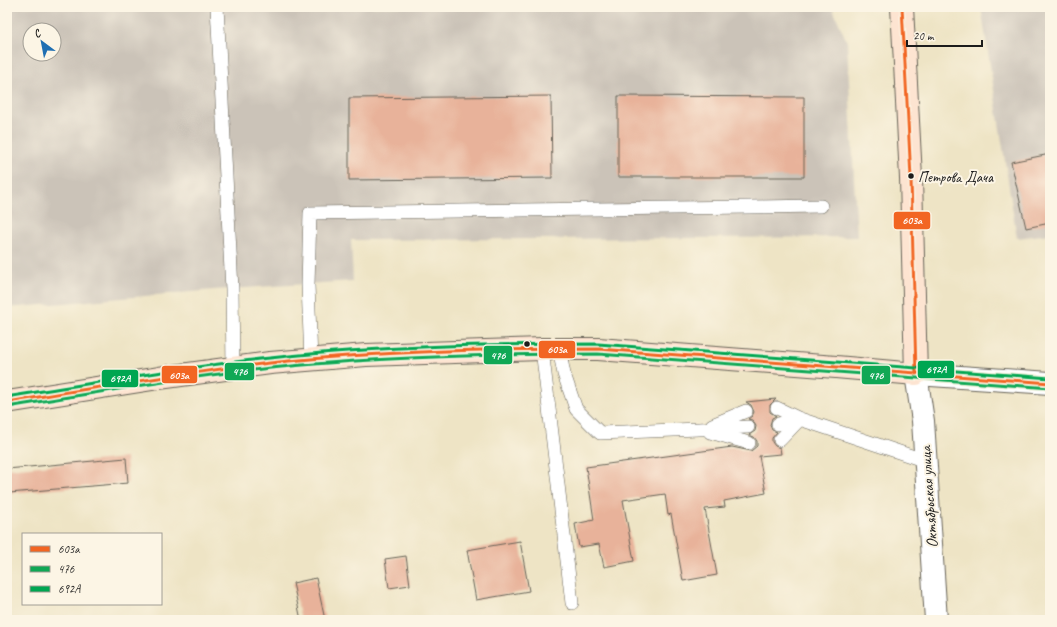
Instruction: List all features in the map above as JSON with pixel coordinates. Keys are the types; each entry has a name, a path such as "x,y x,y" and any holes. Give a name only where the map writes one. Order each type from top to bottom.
{"main road":[{"path":"7,402 233,368 311,360 366,355 551,349 606,350 916,374 910,154 902,7"}],"street":[{"path":"916,374 1050,384"},
{"name":"Октябрьская улица","path":"916,374 923,421 936,620"}],"lane":[{"path":"217,7 232,289 233,368"},
{"path":"311,360 308,285 310,212 821,206"},
{"path":"551,349 564,374 576,409 600,433 748,427"},
{"path":"551,349 572,603"},
{"path":"777,408 800,420 926,461"},
{"path":"701,430 746,411"},
{"path":"778,424 800,420"},
{"path":"780,440 800,420"},
{"path":"701,430 749,443"}],"shaded area":[{"path":"7,7 832,7 847,42 857,237 351,240 353,281 214,290 7,308"},
{"path":"981,7 1050,7 1050,234 1017,238"}],"building":[{"path":"551,96 552,178 349,180 349,98"},
{"path":"618,96 804,97 804,177 618,177"},
{"path":"1050,154 1050,223 1026,228 1011,162"},
{"path":"776,399 770,405 770,412 776,416 772,418 770,425 772,430 777,432 772,438 772,442 775,446 780,448 781,454 759,456 766,493 724,501 725,507 705,509 717,575 683,581 671,514 668,515 665,494 623,500 634,561 604,567 599,544 579,547 575,524 594,520 586,467 732,447 751,451 757,446 757,441 754,437 749,435 755,431 756,426 752,420 748,419 754,412 751,405 746,402"},
{"path":"126,458 128,483 9,493 7,469"},
{"path":"520,541 529,591 476,600 467,550"},
{"path":"406,556 410,585 389,588 385,559"},
{"path":"316,578 325,620 301,620 293,583"}],"transit line":[{"name":"603а","path":"902,7 911,178 916,374"},
{"name":"692А","path":"7,397 171,371 270,358 393,348 516,344 598,344 1050,378"},
{"name":"603а","path":"7,402 171,376 270,363 393,353 516,350 598,349 1050,383"},
{"name":"476","path":"8,407 172,381 271,368 352,361 516,355 598,354 1050,388"}],"place":[{"name":"Петрова Дача","path":"911,176"}]}
